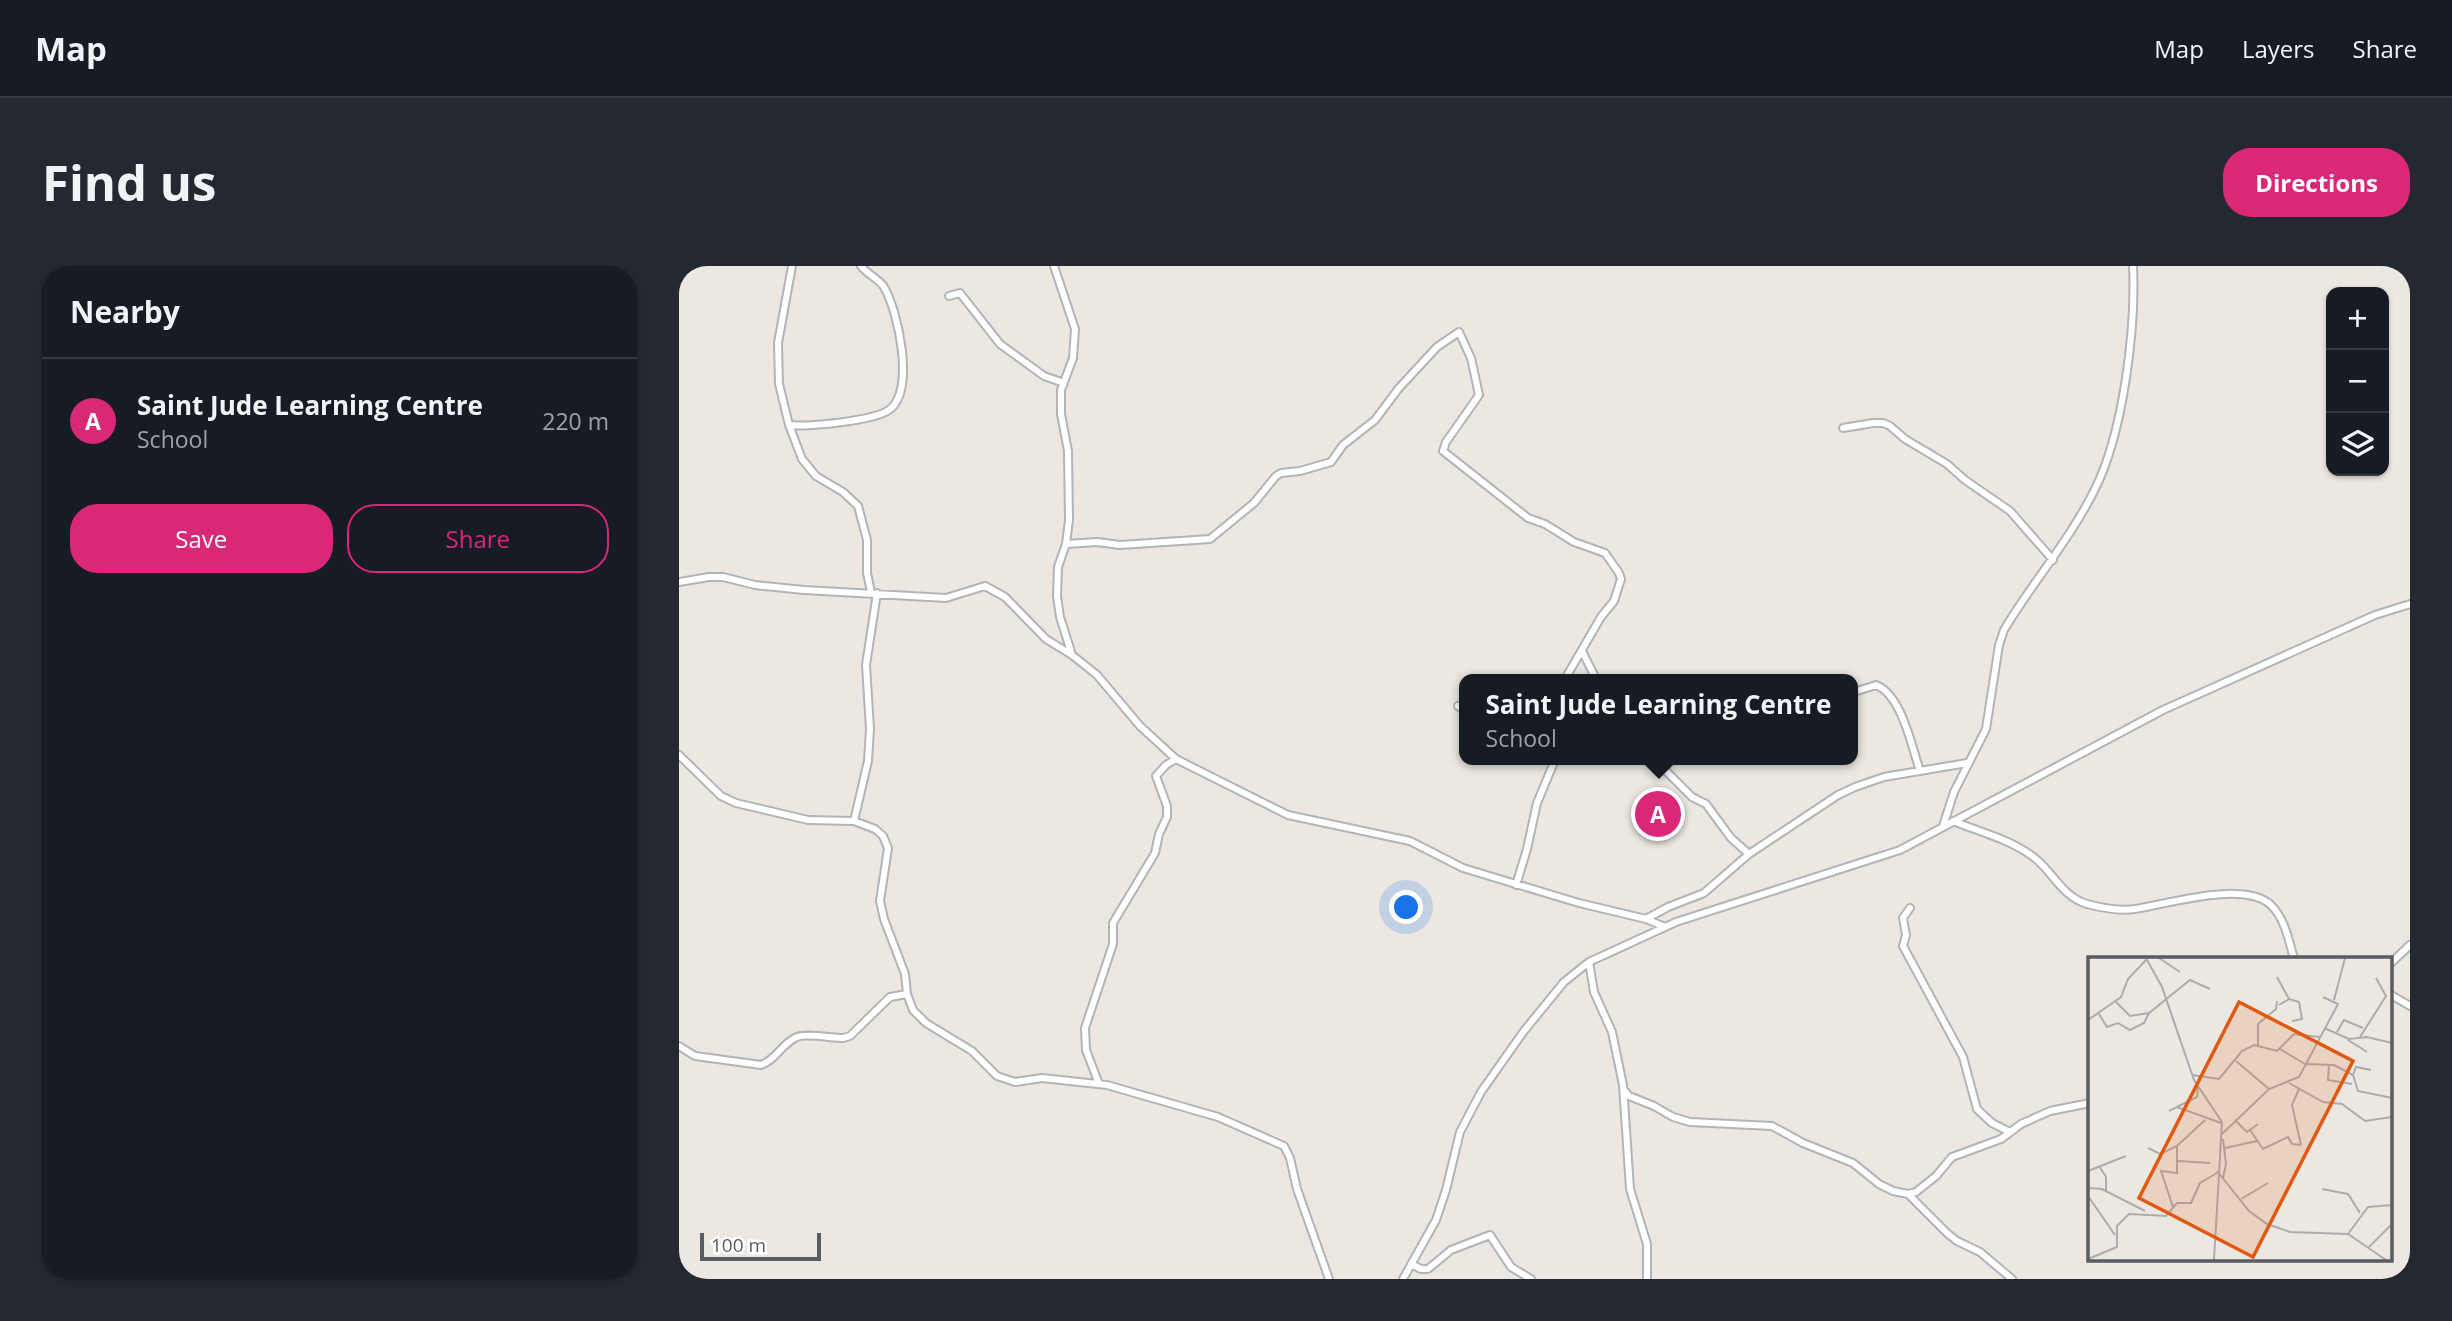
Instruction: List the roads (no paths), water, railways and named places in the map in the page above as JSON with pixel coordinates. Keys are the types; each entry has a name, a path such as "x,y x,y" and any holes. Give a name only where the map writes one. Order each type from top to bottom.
{"street":[{"path":"792,266 778,344 779,384 789,425 802,459 809,469 854,500 858,506 867,540 867,573 874,593 866,665 870,729 868,761 854,821"},
{"path":"789,425 807,427 877,415 888,411 894,405 904,377 902,346 883,285 861,266"},
{"path":"1054,266 1059,274 1075,329 1073,358 1061,390 1061,414 1069,474 1066,544 1058,567 1057,596 1060,617 1072,655"},
{"path":"1943,827 1954,792 1986,729 1999,645 2004,630 2053,560 2095,490 2106,463 2117,422 2130,344 2133,266"},
{"path":"949,296 960,293 1000,344 1044,376 1064,383"},
{"path":"1066,544 1097,542 1120,545 1210,539 1254,503 1276,476 1331,462 1343,445 1375,420 1399,388 1437,347 1459,332 1471,358 1479,395 1446,442 1443,451 1528,517 1574,542 1605,553 1621,579 1614,601 1601,617 1568,674"},
{"path":"1843,428 1883,422 1890,426 2010,511 2053,560"},
{"path":"679,582 709,576 755,585 804,590 946,598 985,586 1005,597 1046,639 1097,675 1140,726 1176,759 1288,815 1410,841 1462,868 1646,919 1664,927"},
{"path":"1403,1279 1436,1220 1460,1132 1481,1092 1524,1031 1564,982 1589,962 1664,927 1900,850 2163,710 2375,615 2410,604"},
{"path":"1583,651 1594,674"},
{"path":"1858,691 1876,685 1883,687 1889,694 1909,733 1920,771"},
{"path":"679,755 721,796 736,803 808,820 854,821 875,829 887,842 885,880 880,901 884,919 905,974 907,994 917,1017 972,1051 1004,1080 1014,1082 1052,1079 1099,1084 1218,1116 1284,1146 1329,1279"},
{"path":"1099,1084 1086,1050 1085,1028 1114,944 1111,932 1113,923 1155,853 1159,834 1167,817 1167,806 1156,776 1176,759"},
{"path":"1646,919 1704,893 1749,854 1819,807 1855,787 1884,778 1968,763"},
{"path":"1516,885 1528,849 1537,803 1553,765"},
{"path":"1660,765 1686,791 1706,804 1731,838 1749,854"},
{"path":"1953,821 2001,839 2035,858 2061,888 2085,904 2108,909 2133,909 2211,895 2258,898 2269,904 2278,914 2293,957"},
{"path":"1910,908 1903,918 1906,935 1903,946 1963,1057 1977,1109 1992,1123 2010,1132"},
{"path":"2393,961 2410,945"},
{"path":"1589,962 1594,992 1612,1032 1625,1091 1630,1189 1647,1244 1647,1279"},
{"path":"679,1046 695,1056 761,1065 770,1061 799,1035 843,1038 850,1036 890,997 907,994"},
{"path":"2393,996 2410,1006"},
{"path":"1625,1091 1629,1096 1673,1117 1690,1122 1772,1126 1803,1143 1853,1163 1879,1184 1907,1194 1916,1192 1936,1176 1952,1157 2001,1139 2021,1124 2050,1111 2088,1103"},
{"path":"1907,1194 1948,1234 1980,1252 2012,1279"},
{"path":"1411,1264 1428,1269 1451,1250 1490,1235 1511,1267 1531,1279"}],"place":[{"name":"Saint Jude Learning Centre","path":"1658,814"}]}
